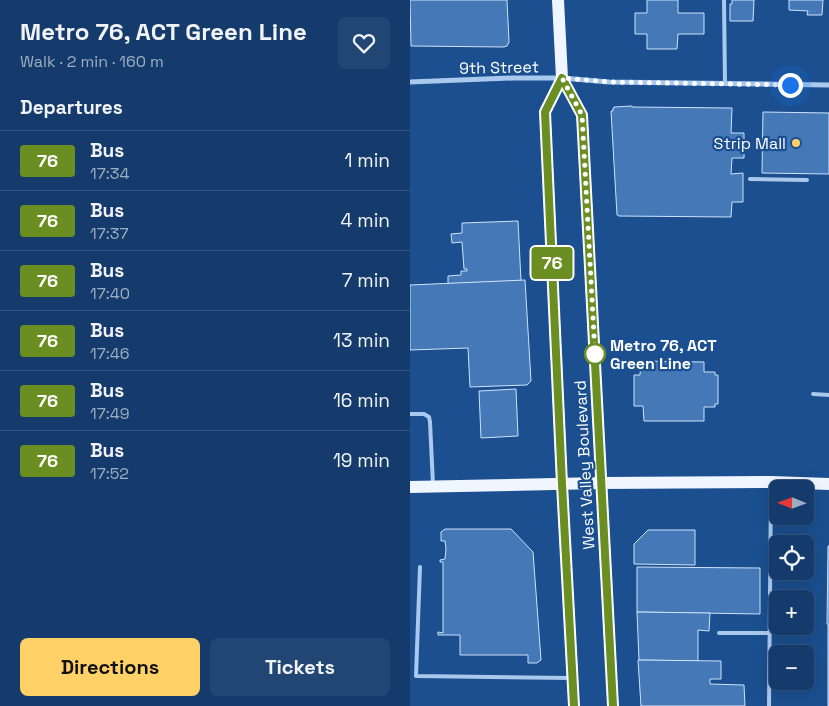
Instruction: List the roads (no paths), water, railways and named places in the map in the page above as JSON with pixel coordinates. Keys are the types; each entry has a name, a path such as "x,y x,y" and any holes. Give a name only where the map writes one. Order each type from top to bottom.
{"main road":[{"name":"West Valley Boulevard","path":"558,0 562,78 582,115 613,706"},
{"name":"West Valley Boulevard","path":"562,78 545,112 574,706"},
{"path":"410,487 601,482 769,482"},
{"path":"814,483 829,484"}],"street":[{"name":"9th Street","path":"410,82 562,78 609,82 829,85"}],"lane":[{"path":"724,0 725,84"},
{"path":"750,179 807,180"},
{"path":"813,394 829,396"},
{"path":"410,414 424,414 429,417 434,486"},
{"path":"770,590 771,525"},
{"path":"420,567 416,676 572,678"},
{"path":"719,633 769,633"},
{"path":"769,706 770,635"}],"place":[{"name":"Strip Mall","path":"796,143"},
{"name":"Metro 76, ACT Green Line","path":"595,354"}]}
